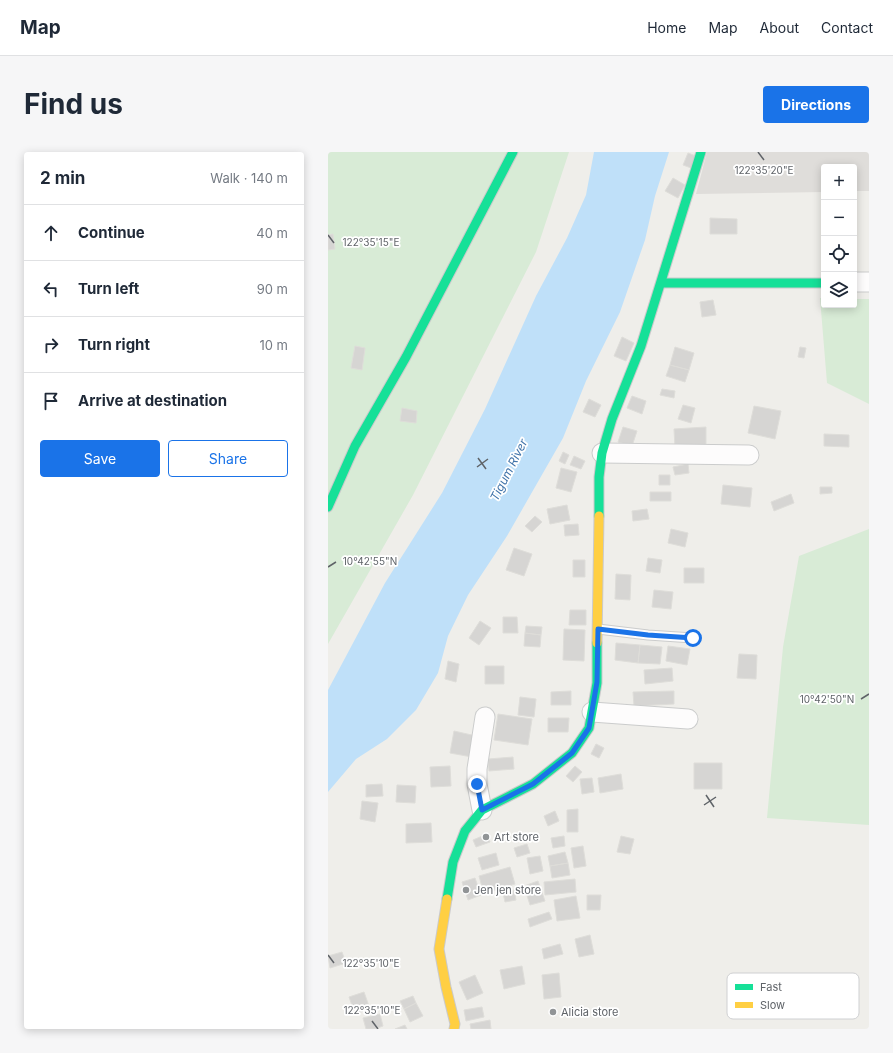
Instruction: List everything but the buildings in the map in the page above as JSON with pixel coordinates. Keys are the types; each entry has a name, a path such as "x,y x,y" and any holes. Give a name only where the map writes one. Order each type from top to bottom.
{"street":[{"path":"328,507 355,446 406,357 513,152"},
{"path":"454,1029 439,948 453,862 465,832 482,810 533,784 572,753 589,728 597,682 599,477 602,453 612,420 641,346 700,152"},
{"path":"661,283 821,282"},
{"path":"857,282 869,282"},
{"path":"602,453 748,455"},
{"path":"592,712 688,719"},
{"path":"482,810 477,784 477,769 485,717"}],"lane":[{"path":"598,629 648,635 693,638"}],"shaded area":[{"path":"707,152 869,152 869,191 857,191 857,164 821,164 821,192 696,194"}],"green space":[{"path":"328,152 569,152 536,252 413,495 328,644"},
{"path":"820,298 821,308 857,308 857,299 869,299 869,404 827,383"},
{"path":"869,529 869,825 767,818 783,647 799,556"}],"water":[{"name":"Tigum River","path":"594,152 669,152 655,196 645,240 620,312 586,381 563,438 507,536 468,595 448,636 438,673 416,710 387,739 356,759 328,792 328,690 385,583 442,493 485,409 536,296 567,238 586,195"}],"traffic: fast":[{"path":"328,507 355,446 406,357 513,152"},
{"path":"599,516 599,477 602,453 612,419 641,346 701,152"},
{"path":"661,283 821,283"},
{"path":"447,899 453,862 465,831 482,810 533,784 572,753 589,728 597,683 597,643"}],"traffic: slow":[{"path":"597,643 599,516"},
{"path":"447,899 439,949 455,1024 454,1029"}],"place":[{"name":"Art store","path":"486,837"},
{"name":"Jen jen store","path":"466,890"},
{"name":"Alicia store","path":"553,1012"}],"route":[{"path":"477,784 482,810 533,784 572,753 589,728 597,682 598,629 648,635 693,638"}]}
